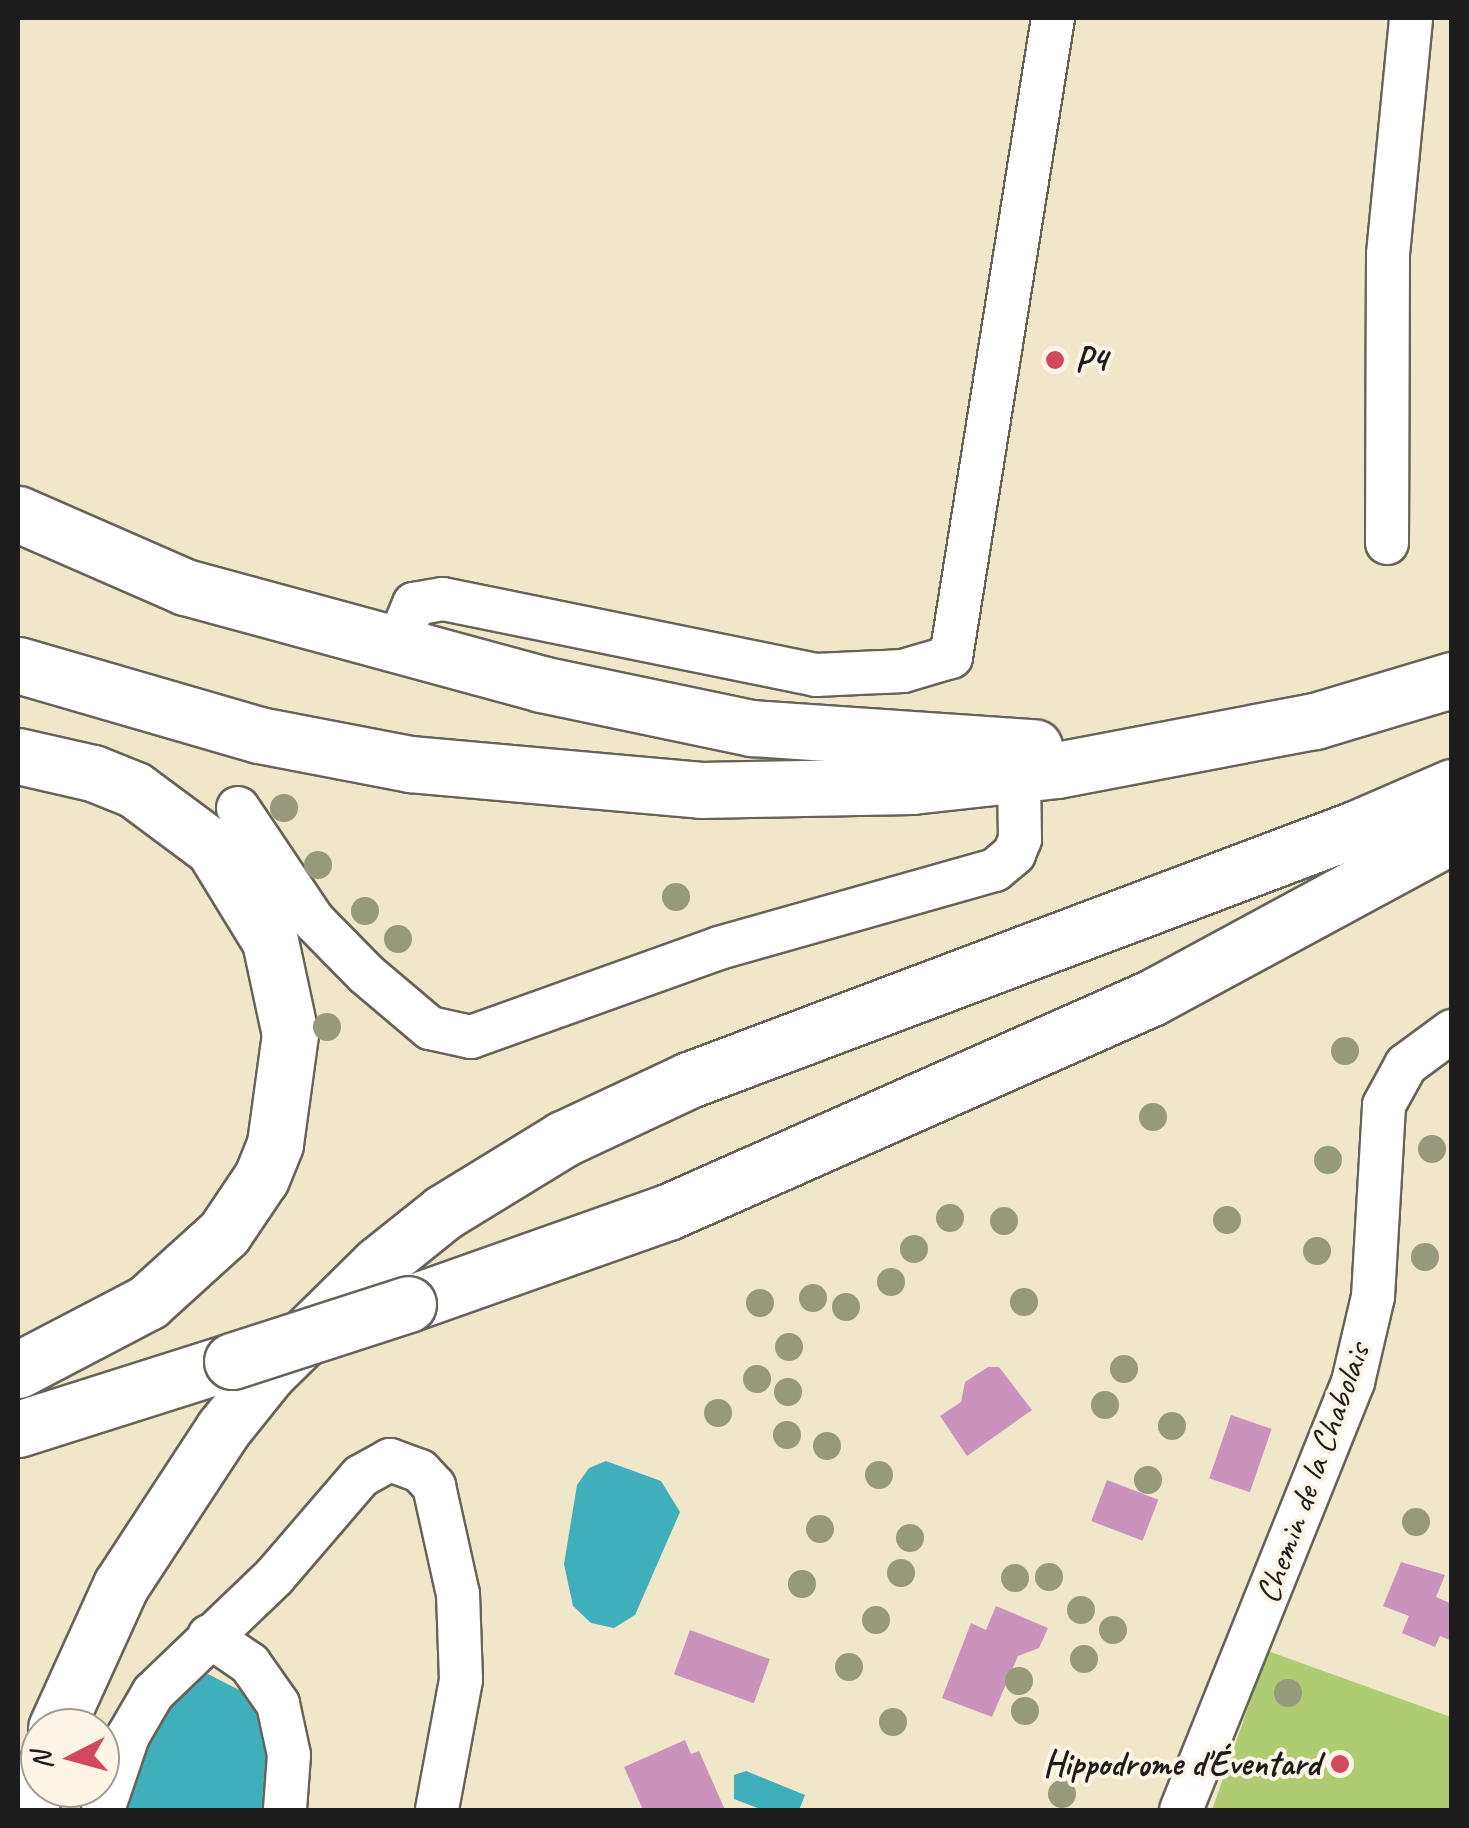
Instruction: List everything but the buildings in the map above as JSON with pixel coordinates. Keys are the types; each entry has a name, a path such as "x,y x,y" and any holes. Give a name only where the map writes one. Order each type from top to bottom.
{"highway":[{"path":"18,514 185,587 396,646 752,728 1152,755"},
{"path":"18,665 259,735 530,779 772,790 1019,775 1152,755 1315,722 1452,680"},
{"path":"18,756 135,790 214,848 270,941 290,1034 274,1144 261,1178 224,1233 148,1302 18,1370"},
{"path":"65,1708 121,1585 223,1429 268,1373 379,1264 444,1212 563,1139 689,1080 1322,842 1452,786"},
{"path":"18,1430 408,1304 668,1212 1116,1013 1279,934 1452,836"}],"street":[{"path":"396,646 414,604 443,599 816,675 903,670 951,657 1053,18"},
{"path":"1387,543 1388,254 1410,18"},
{"path":"238,808 314,921 366,974 430,1028 471,1037 718,948 995,870 1020,840 1019,775"},
{"name":"Chemin de la Chabolais","path":"1181,1810 1353,1382 1373,1297 1384,1106 1406,1066 1452,1031"},
{"path":"103,1810 128,1736 152,1693 288,1563 374,1464 404,1462 434,1486 447,1534 462,1640 437,1810"},
{"path":"208,1636 250,1664 278,1704 289,1755 285,1810"}],"green space":[{"name":"Hippodrome d'Éventard","path":"1268,1651 1451,1717 1451,1810 1212,1810"}],"water":[{"path":"606,1461 661,1481 680,1512 635,1615 614,1628 591,1623 573,1606 564,1564 577,1485 589,1468"},
{"path":"208,1674 243,1692 262,1724 272,1783 269,1810 123,1810 143,1742 175,1689"},
{"path":"746,1771 805,1795 799,1810 763,1810 734,1799 734,1775"}],"place":[{"name":"P4","path":"1055,360"},
{"name":"Hippodrome d'Éventard","path":"1340,1764"}]}
